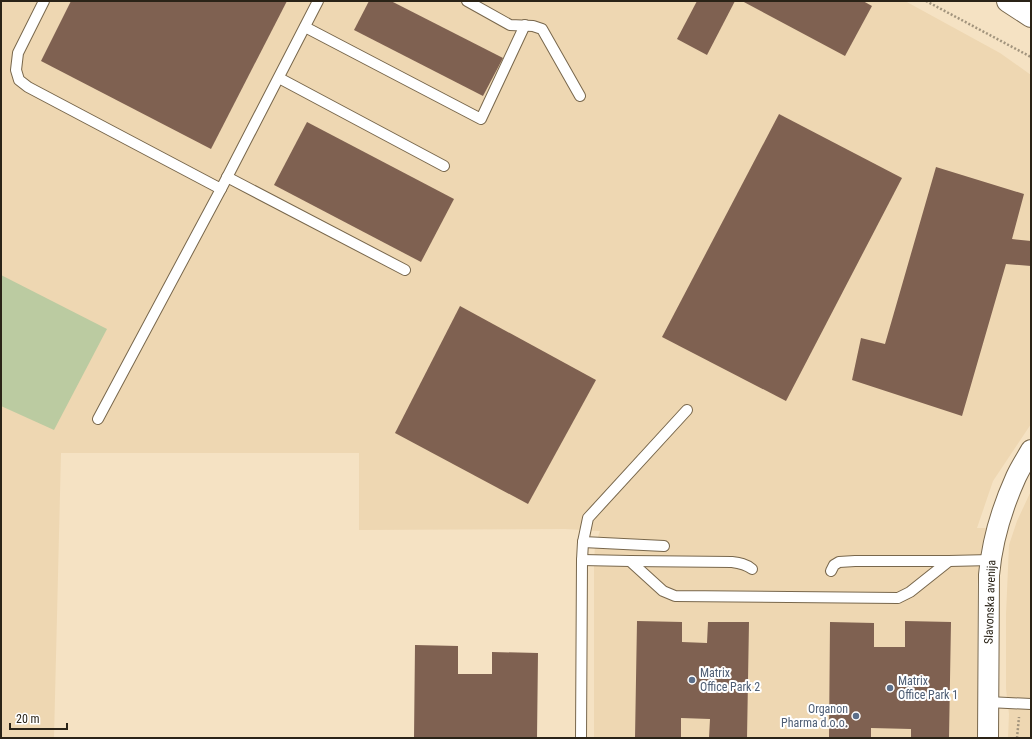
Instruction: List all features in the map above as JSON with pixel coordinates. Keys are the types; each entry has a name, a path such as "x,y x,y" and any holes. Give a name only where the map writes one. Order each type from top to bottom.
{"street":[{"path":"1008,1 1031,16"},
{"name":"Slavonska avenija","path":"988,738 989,575 993,545 1003,508 1016,476 1031,450"}],"lane":[{"path":"44,1 18,53 16,70 19,80 28,87 221,190"},
{"path":"98,419 221,190 318,1"},
{"path":"467,1 510,24 533,26 542,29 580,96"},
{"path":"305,27 481,118 525,25"},
{"path":"279,78 444,166"},
{"path":"227,177 405,270"},
{"path":"581,738 582,560 583,542 588,518 688,410"},
{"path":"583,542 664,546"},
{"path":"582,560 732,562 741,563 752,569"},
{"path":"831,571 834,565 839,562 991,560"},
{"path":"630,561 663,591 675,596 898,598 910,592 949,561"},
{"path":"988,702 1026,703"}],"path":[{"path":"926,1 1031,58"},
{"path":"1017,738 1026,703"}],"shaded area":[{"path":"1,1 905,1 1000,53 1031,75 1031,424 993,481 977,528 988,528 983,540 977,584 977,738 594,738 594,563 595,545 600,531 565,529 359,530 359,453 61,453 54,738 1,738"},
{"path":"1031,491 1031,738 1008,738 1009,714 1006,689 1006,614 1009,545 1017,521"}],"green space":[{"path":"1,275 107,329 54,430 1,406"}],"building":[{"path":"71,1 287,1 211,149 41,61"},
{"path":"369,1 391,1 503,58 483,96 354,30"},
{"path":"697,1 735,1 707,55 677,39"},
{"path":"742,1 863,1 872,6 845,56"},
{"path":"779,114 902,178 786,401 662,337"},
{"path":"307,122 454,199 421,262 274,185"},
{"path":"936,167 1024,194 1012,239 1031,241 1031,266 1006,264 962,416 852,380 861,338 885,344"},
{"path":"460,306 596,380 528,504 395,433"},
{"name":"Matrix Office Park 2","path":"637,621 682,622 682,642 707,643 708,622 749,622 747,738 709,738 710,719 681,718 681,738 635,738"},
{"name":"Matrix Office Park 1","path":"905,621 951,622 949,738 911,738 911,729 871,728 871,738 829,738 830,622 874,623 874,647 905,647"},
{"path":"415,645 458,646 458,674 492,674 492,652 538,653 537,738 414,738"}],"place":[{"name":"Matrix Office Park 2","path":"692,680"},
{"name":"Matrix Office Park 1","path":"890,688"},
{"name":"Organon Pharma d.o.o.","path":"856,716"}]}
